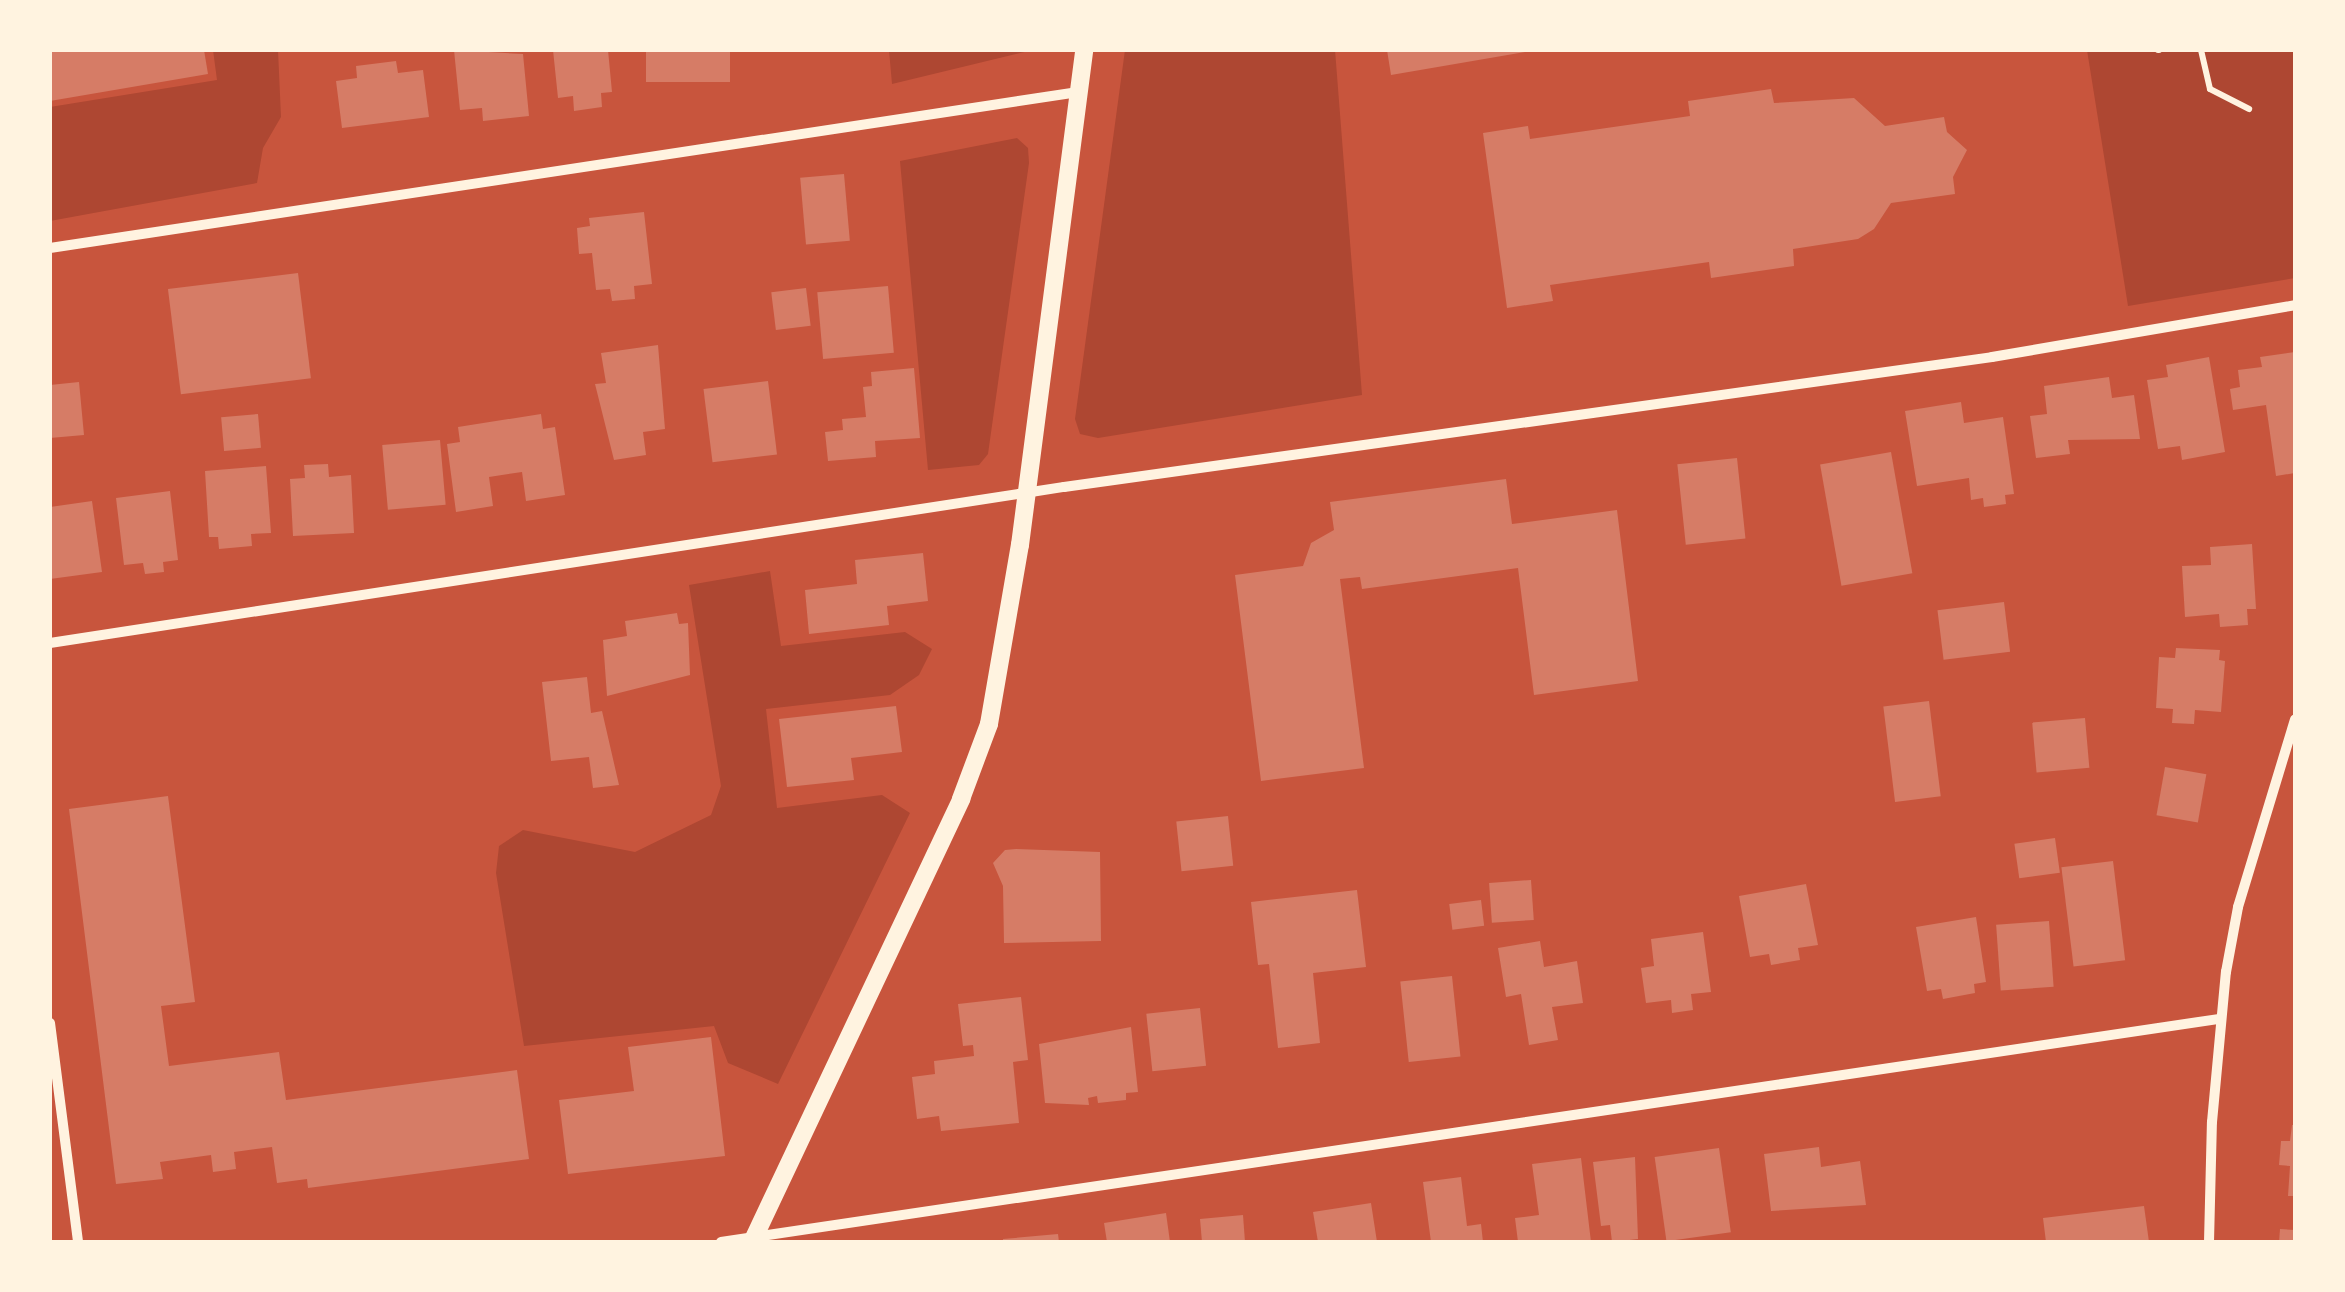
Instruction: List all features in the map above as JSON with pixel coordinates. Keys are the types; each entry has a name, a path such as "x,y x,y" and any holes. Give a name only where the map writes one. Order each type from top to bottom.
{"street":[{"path":"754,1239 977,763 1000,672 1084,50"},
{"path":"50,248 1078,92"},
{"path":"50,643 1026,494 1992,357 2295,305"},
{"path":"2209,1242 2220,1019 2238,907 2295,718"},
{"path":"721,1242 2220,1019"},
{"path":"50,1023 78,1242"}],"path":[{"path":"2201,50 2210,89 2249,109"}],"shaded area":[{"path":"213,50 278,50 281,117 263,148 257,183 50,221 50,107 217,80"},
{"path":"889,50 1033,50 892,84"},
{"path":"1125,50 1335,50 1362,395 1098,438 1080,434 1075,419"},
{"path":"2087,50 2295,50 2295,278 2128,306"},
{"path":"1017,138 1028,148 1029,163 988,454 979,465 928,470 900,161"},
{"path":"770,571 781,646 905,632 932,649 919,675 890,695 766,709 777,808 882,795 910,813 778,1084 728,1063 714,1026 524,1046 496,873 499,846 523,830 635,852 711,815 721,786 689,585"}],"building":[{"path":"50,50 204,50 208,74 50,101"},
{"path":"454,50 523,54 529,116 483,121 482,108 460,110"},
{"path":"553,50 608,50 612,92 601,93 602,107 574,111 573,96 558,98"},
{"path":"646,50 730,50 730,82 646,82"},
{"path":"1387,50 1525,50 1525,52 1391,75"},
{"path":"396,61 398,73 423,70 429,117 342,128 336,81 357,78 356,66"},
{"path":"1771,89 1774,103 1854,98 1885,126 1944,117 1947,132 1967,150 1953,177 1955,194 1891,203 1874,229 1858,239 1793,249 1794,266 1711,278 1709,262 1550,285 1553,301 1507,308 1483,133 1528,126 1530,139 1690,116 1688,101"},
{"path":"844,174 850,241 806,245 800,178"},
{"path":"644,212 652,284 634,286 635,299 612,301 610,289 596,290 592,253 579,254 577,228 590,226 589,218"},
{"path":"298,273 311,378 181,394 168,289"},
{"path":"888,286 894,353 823,359 817,292"},
{"path":"806,288 811,326 776,330 771,292"},
{"path":"658,345 665,429 643,432 646,455 614,460 595,384 606,383 601,353"},
{"path":"2295,352 2295,473 2276,476 2266,405 2233,410 2230,389 2240,387 2238,370 2262,367 2260,357"},
{"path":"2209,357 2225,452 2182,460 2180,446 2158,449 2147,380 2168,377 2166,365"},
{"path":"914,368 920,438 875,441 876,457 828,461 825,432 843,430 842,419 866,417 863,387 872,386 871,372"},
{"path":"2109,377 2112,398 2134,395 2140,439 2068,440 2070,454 2036,458 2030,416 2047,414 2044,386"},
{"path":"768,381 777,454 713,462 703,389"},
{"path":"79,382 84,435 50,438 50,385"},
{"path":"1961,402 1964,423 2003,417 2014,494 2005,495 2006,504 1984,507 1983,498 1971,500 1969,478 1917,486 1905,411"},
{"path":"258,414 261,448 224,451 221,417"},
{"path":"541,414 543,429 555,427 565,495 526,501 522,472 489,477 493,506 456,512 447,444 460,442 458,427"},
{"path":"440,440 446,505 388,510 382,445"},
{"path":"1891,452 1912,573 1841,586 1820,465"},
{"path":"1737,458 1745,539 1686,545 1677,464"},
{"path":"328,464 329,477 351,475 354,533 293,536 290,479 305,478 304,465"},
{"path":"266,466 271,533 251,534 252,546 219,549 218,537 209,537 205,471"},
{"path":"1506,479 1512,524 1617,510 1638,681 1534,695 1518,568 1362,589 1360,577 1340,579 1364,768 1261,781 1235,575 1303,566 1311,543 1334,530 1330,502"},
{"path":"170,491 178,560 163,562 164,572 145,574 143,563 124,565 116,498"},
{"path":"92,501 102,572 50,579 50,507"},
{"path":"2252,544 2256,609 2247,609 2248,625 2220,627 2219,614 2185,617 2182,566 2211,565 2210,547"},
{"path":"923,553 928,601 887,606 889,625 809,634 805,590 857,584 855,560"},
{"path":"2004,602 2010,652 1944,660 1937,610"},
{"path":"677,613 679,624 688,623 690,675 607,696 603,640 627,636 625,621"},
{"path":"2176,648 2220,650 2219,660 2225,661 2221,712 2195,710 2194,724 2172,723 2173,709 2156,708 2159,657 2175,658"},
{"path":"587,677 591,713 602,711 619,785 593,788 589,757 551,761 542,682"},
{"path":"1929,701 1941,796 1895,802 1883,707"},
{"path":"896,706 902,752 851,758 854,780 787,787 779,719"},
{"path":"2085,718 2089,768 2037,772 2032,723"},
{"path":"2165,767 2206,774 2198,823 2156,815"},
{"path":"168,796 195,1002 161,1006 169,1066 279,1052 286,1100 517,1070 529,1159 308,1188 307,1179 277,1183 272,1147 234,1152 236,1169 213,1172 211,1155 160,1162 163,1179 116,1184 69,809"},
{"path":"1228,816 1233,866 1182,871 1176,821"},
{"path":"2055,838 2060,873 2019,878 2014,844"},
{"path":"1005,850 1100,852 1101,941 1004,943 1003,886 993,863"},
{"path":"2113,861 2125,960 2074,967 2061,867"},
{"path":"1531,880 1534,920 1492,923 1489,883"},
{"path":"1806,884 1818,945 1798,948 1800,960 1771,965 1769,954 1750,957 1739,896"},
{"path":"1357,890 1366,967 1313,973 1320,1043 1278,1048 1269,964 1258,965 1251,902"},
{"path":"1481,900 1484,926 1452,930 1449,904"},
{"path":"1976,917 1986,982 1974,984 1975,993 1943,999 1941,989 1927,991 1916,927"},
{"path":"2049,921 2054,987 2001,991 1996,925"},
{"path":"1703,932 1711,992 1691,994 1693,1010 1672,1013 1671,1000 1646,1003 1641,968 1654,966 1651,939"},
{"path":"1540,941 1544,967 1577,961 1583,1003 1552,1007 1558,1040 1529,1045 1521,994 1506,997 1498,948"},
{"path":"1452,976 1460,1057 1409,1062 1400,981"},
{"path":"1021,997 1028,1060 1013,1062 1019,1123 941,1131 939,1116 917,1119 912,1077 935,1074 934,1061 974,1056 973,1045 963,1046 958,1004"},
{"path":"1200,1008 1206,1066 1152,1071 1146,1014"},
{"path":"1131,1027 1138,1092 1126,1093 1126,1100 1098,1103 1097,1096 1088,1098 1089,1105 1045,1103 1039,1044"},
{"path":"711,1037 725,1156 568,1174 559,1100 634,1091 628,1047"},
{"path":"2292,1125 2295,1196 2288,1196 2290,1166 2279,1165 2281,1141 2290,1141"},
{"path":"1819,1147 1821,1167 1860,1161 1866,1205 1771,1211 1764,1154"},
{"path":"1719,1148 1731,1232 1666,1241 1655,1157"},
{"path":"1635,1157 1638,1239 1612,1242 1610,1225 1601,1226 1593,1162"},
{"path":"1581,1158 1591,1242 1518,1242 1515,1218 1539,1215 1532,1164"},
{"path":"1461,1177 1467,1226 1481,1224 1483,1242 1431,1242 1423,1182"},
{"path":"1371,1203 1377,1242 1318,1242 1313,1212"},
{"path":"2144,1206 2149,1242 2046,1242 2043,1218"},
{"path":"1166,1213 1170,1242 1107,1242 1104,1223"},
{"path":"1243,1215 1245,1242 1202,1242 1200,1219"},
{"path":"2280,1229 2295,1230 2294,1242 2279,1242"},
{"path":"1058,1234 1059,1242 1003,1242 1003,1239"}]}
